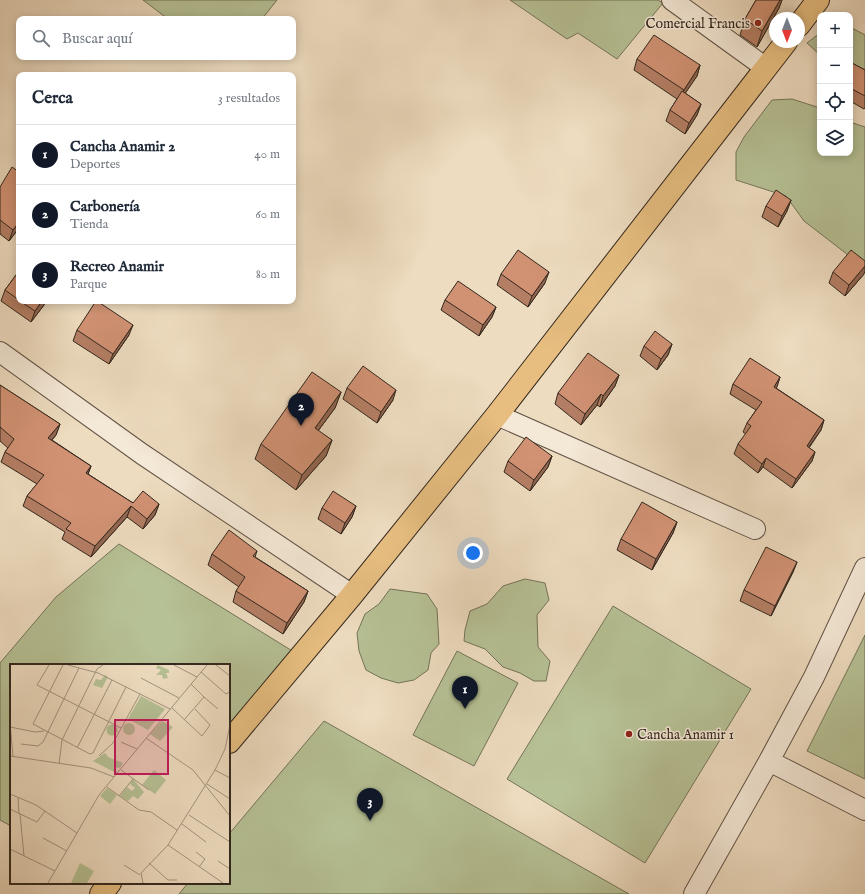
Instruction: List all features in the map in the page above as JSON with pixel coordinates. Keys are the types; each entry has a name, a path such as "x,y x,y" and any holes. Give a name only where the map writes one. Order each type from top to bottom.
{"main road":[{"path":"805,17 818,0"},
{"path":"230,741 352,595 498,415 781,48"},
{"path":"101,894 109,884"}],"street":[{"path":"672,0 766,68"},
{"path":"0,352 142,454 352,595"},
{"path":"498,415 755,529"},
{"path":"694,894 769,761 814,677 865,568"},
{"path":"769,761 865,810"}],"green space":[{"path":"143,0 277,0 264,16 164,16"},
{"path":"510,0 658,0 663,3 617,59 578,33 567,39"},
{"path":"853,29 865,35 865,78 853,72"},
{"path":"817,35 817,52 807,43"},
{"path":"792,99 817,107 817,156 853,156 853,123 865,127 865,268 804,221 786,196 736,180 736,152 744,137 772,100"},
{"path":"119,544 294,652 230,725 230,664 10,664 10,825 0,820 0,663 56,597"},
{"path":"525,579 545,583 549,600 537,615 538,647 550,661 546,681 534,681 520,673 503,667 485,649 464,641 470,611 487,604 503,586"},
{"path":"390,589 427,594 437,609 439,644 431,653 428,670 414,680 398,683 381,678 366,670 359,651 357,633 365,614 379,604"},
{"name":"Cancha Anamir 1","path":"613,606 751,689 645,863 507,779"},
{"path":"865,635 865,779 807,751"},
{"path":"457,651 518,683 474,766 413,735"},
{"path":"324,721 629,894 179,894 187,884 230,884 230,833"}],"building":[{"path":"756,0 780,0 773,12 769,12 769,19 762,31 745,19"},
{"path":"654,35 700,65 684,90 637,59"},
{"path":"853,64 865,70 865,96 853,90"},
{"path":"682,91 701,104 689,123 670,110"},
{"path":"12,167 16,170 16,226 13,230 0,220 0,187"},
{"path":"776,190 791,200 782,216 766,206"},
{"path":"518,250 549,272 532,296 501,274"},
{"path":"851,250 865,261 865,266 849,285 833,272"},
{"path":"16,275 16,298 5,290"},
{"path":"458,281 496,307 483,325 445,300"},
{"path":"24,304 40,304 35,311"},
{"path":"94,304 102,304 133,325 113,354 77,330"},
{"path":"655,331 672,344 661,359 644,346"},
{"path":"588,353 619,375 603,396 601,394 585,414 558,393"},
{"path":"750,358 780,377 774,387 824,420 807,446 815,452 796,479 766,458 762,464 738,444 751,426 747,423 762,402 733,384"},
{"path":"363,366 396,390 381,412 347,388"},
{"path":"312,372 341,392 315,428 332,440 302,475 261,444"},
{"path":"0,385 60,424 48,438 91,466 86,473 133,503 143,491 159,504 147,519 131,506 95,546 66,529 71,523 27,496 44,475 5,452 14,439 0,427"},
{"path":"526,437 552,456 534,480 508,461"},
{"path":"333,491 356,506 345,523 322,508"},
{"path":"642,502 677,522 656,559 621,539"},
{"path":"229,530 257,551 253,556 308,591 287,623 236,591 245,577 212,554"},
{"path":"766,547 797,562 775,606 744,590"}],"place":[{"name":"Comercial Francis","path":"758,23"},
{"name":"Carbonería","path":"301,426"},
{"name":"Cancha Anamir 2","path":"465,709"},
{"name":"Cancha Anamir 1","path":"629,734"},
{"name":"Recreo Anamir","path":"370,821"}]}
